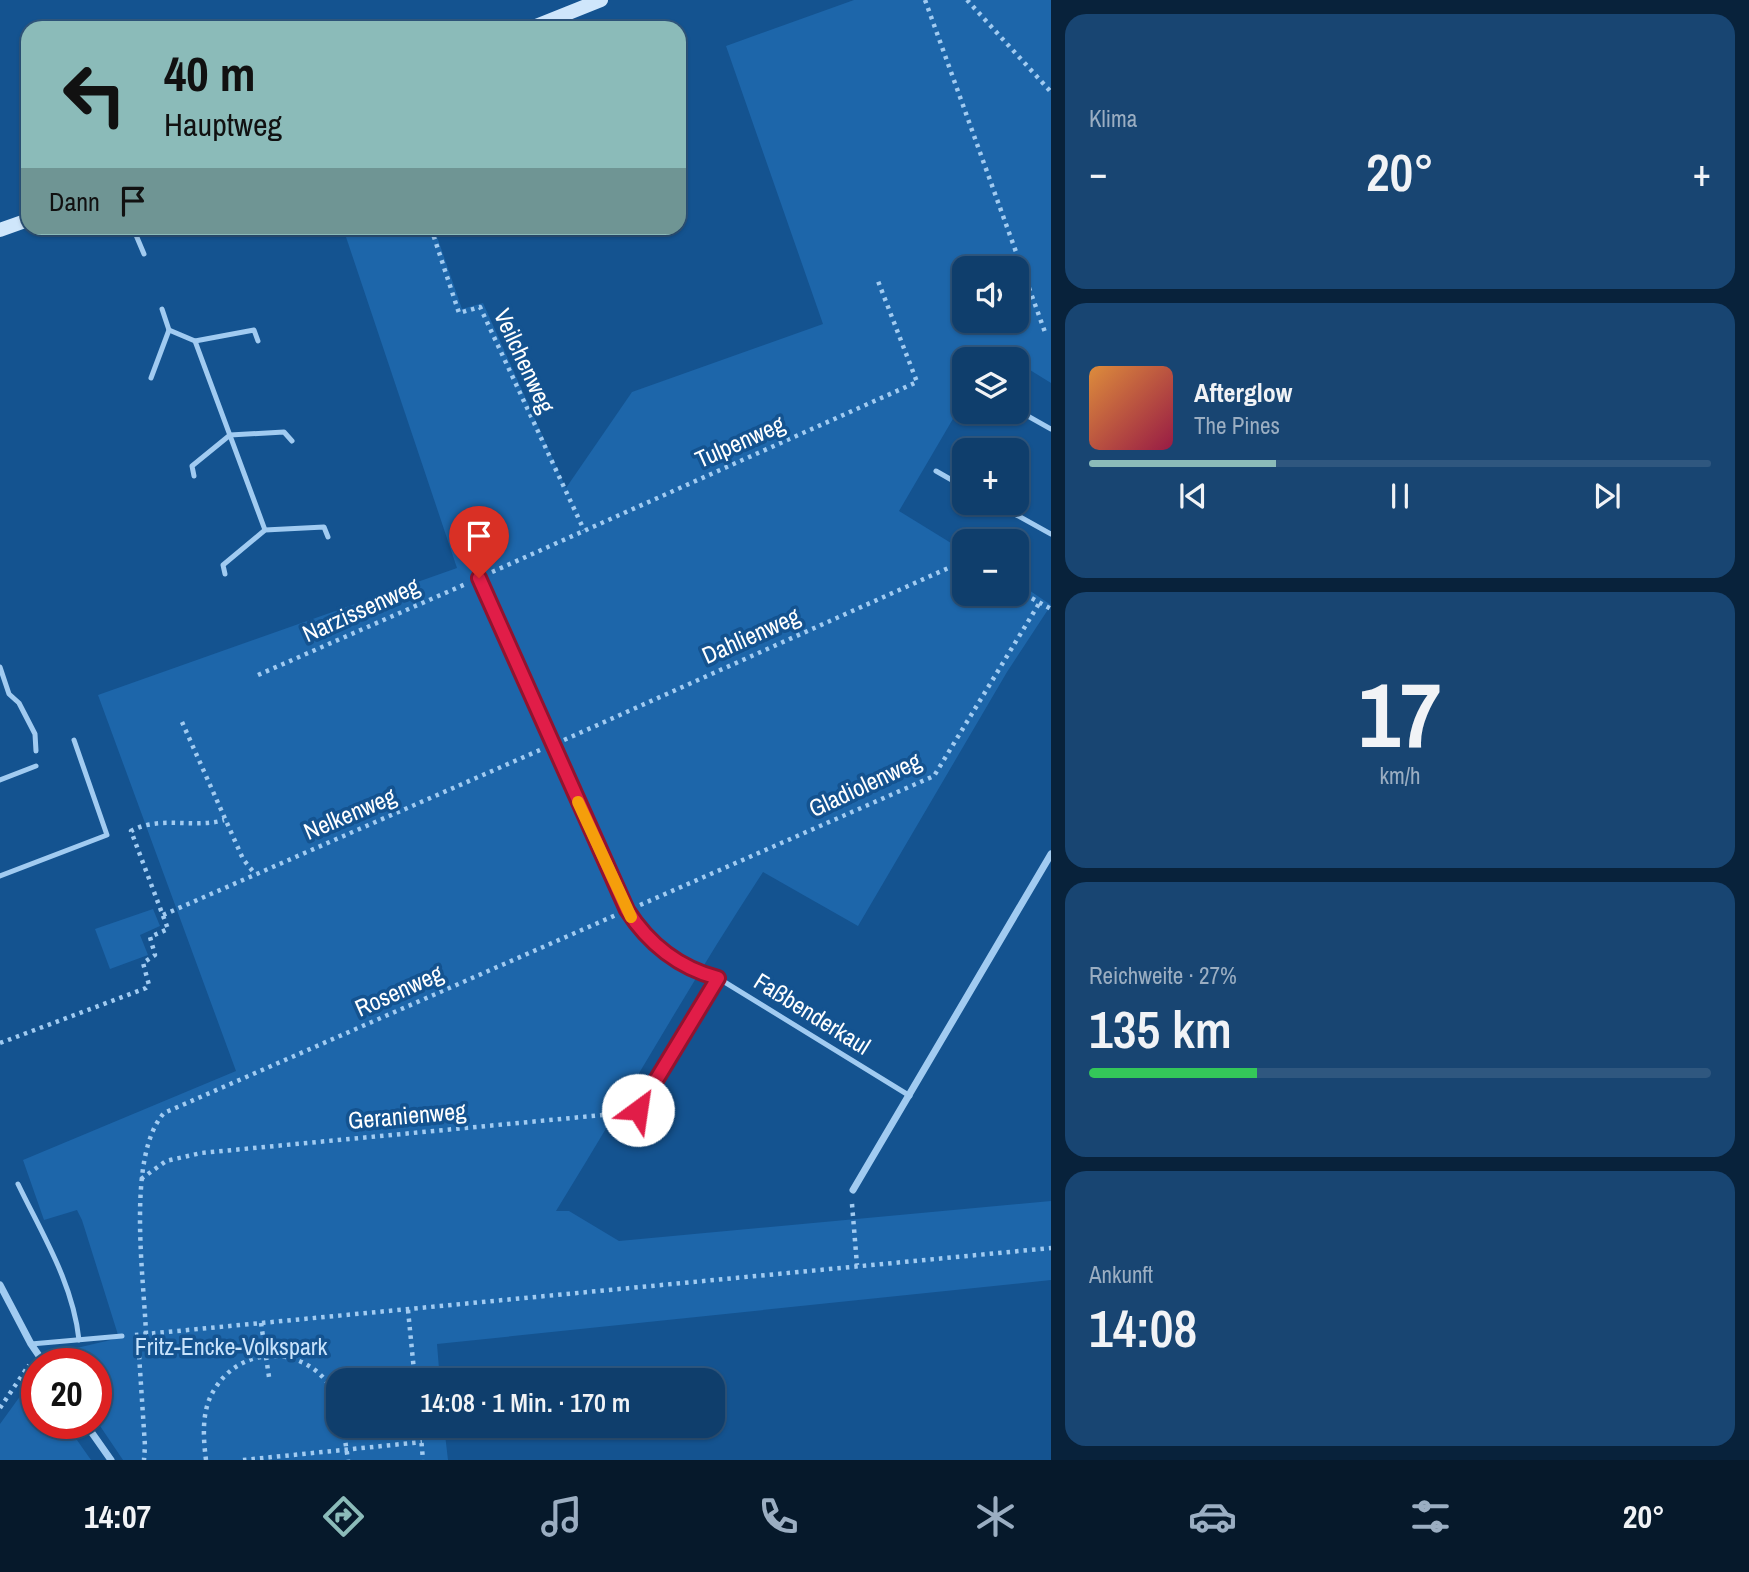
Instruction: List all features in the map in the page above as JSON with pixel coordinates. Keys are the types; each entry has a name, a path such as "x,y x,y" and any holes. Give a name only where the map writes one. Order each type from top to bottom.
{"main road":[{"path":"548,21 601,0"},
{"path":"0,230 21,222"}],"street":[{"path":"853,1190 1051,854"},
{"path":"0,1285 33,1348"},
{"path":"96,1439 111,1460"}],"lane":[{"path":"136,235 144,254"},
{"path":"151,378 169,330 162,309"},
{"path":"169,330 195,341 254,330 258,341"},
{"path":"195,341 265,530"},
{"path":"1029,417 1051,429"},
{"path":"194,476 191,466 230,435 284,432 292,441"},
{"path":"936,471 952,480"},
{"path":"1017,515 1051,534"},
{"path":"225,574 223,565 265,530 324,527 328,537"},
{"path":"479,578 627,910 644,937 696,973 718,978"},
{"path":"0,667 3,683 9,694 19,703 35,734 36,751"},
{"path":"0,876 107,835 74,740"},
{"path":"0,780 36,766"},
{"name":"Faßbenderkaul","path":"638,1110 718,978 910,1096"},
{"path":"18,1184 67,1283 79,1340"},
{"path":"31,1345 121,1336"}],"path":[{"path":"925,0 1046,335"},
{"path":"967,0 1051,92"},
{"name":"Veilchenweg","path":"432,235 459,313 480,307 584,530"},
{"name":"Tulpenweg","path":"479,578 917,382 878,281"},
{"name":"Dahlienweg","path":"552,745 952,566"},
{"name":"Narzissenweg","path":"258,674 479,578"},
{"path":"1029,596 1051,609"},
{"name":"Gladiolenweg","path":"627,910 934,776 1040,602"},
{"path":"182,722 224,820 243,859 256,874"},
{"name":"Nelkenweg","path":"163,915 552,745"},
{"path":"0,1043 146,988 149,985 143,963 155,955 150,937 168,929 131,831 160,822 205,825 224,820"},
{"name":"Rosenweg","path":"146,1334 141,1180 144,1149 155,1123 164,1113 627,910"},
{"name":"Geranienweg","path":"141,1180 166,1161 201,1153 615,1115"},
{"path":"853,1190 857,1265"},
{"path":"121,1336 1051,1248"},
{"path":"408,1310 414,1368"},
{"path":"261,1323 269,1377"},
{"path":"138,1335 144,1460"},
{"path":"206,1460 205,1420 216,1386 241,1364 267,1356 282,1355 311,1365 326,1382"},
{"path":"0,1408 21,1377"},
{"path":"346,1438 348,1460"},
{"path":"422,1438 424,1460"},
{"path":"243,1460 422,1442"}],"green space":[{"name":"Fritz-Encke-Volkspark","path":"854,0 1051,0 1051,383 1029,369 1029,347 952,347 952,420 899,511 952,544 952,606 1029,606 1029,590 1051,605 1007,672 858,926 763,872 556,1211 569,1211 619,1241 1051,1201 1051,1280 437,1344 439,1368 326,1368 326,1438 445,1438 448,1460 123,1460 109,1439 112,1439 112,1348 77,1348 119,1338 82,1220 77,1210 44,1220 23,1160 236,1071 98,695 457,568 345,235 436,235 462,309 483,303 566,488 632,392 823,324 726,46"},
{"path":"153,909 160,926 140,935 148,955 110,969 95,929"},
{"path":"21,1395 21,1439 76,1439 91,1460 0,1460 0,1424"}],"slow traffic":[{"path":"578,802 631,917"}],"route":[{"path":"479,578 627,910 644,937 696,973 718,978 638,1110"}]}
